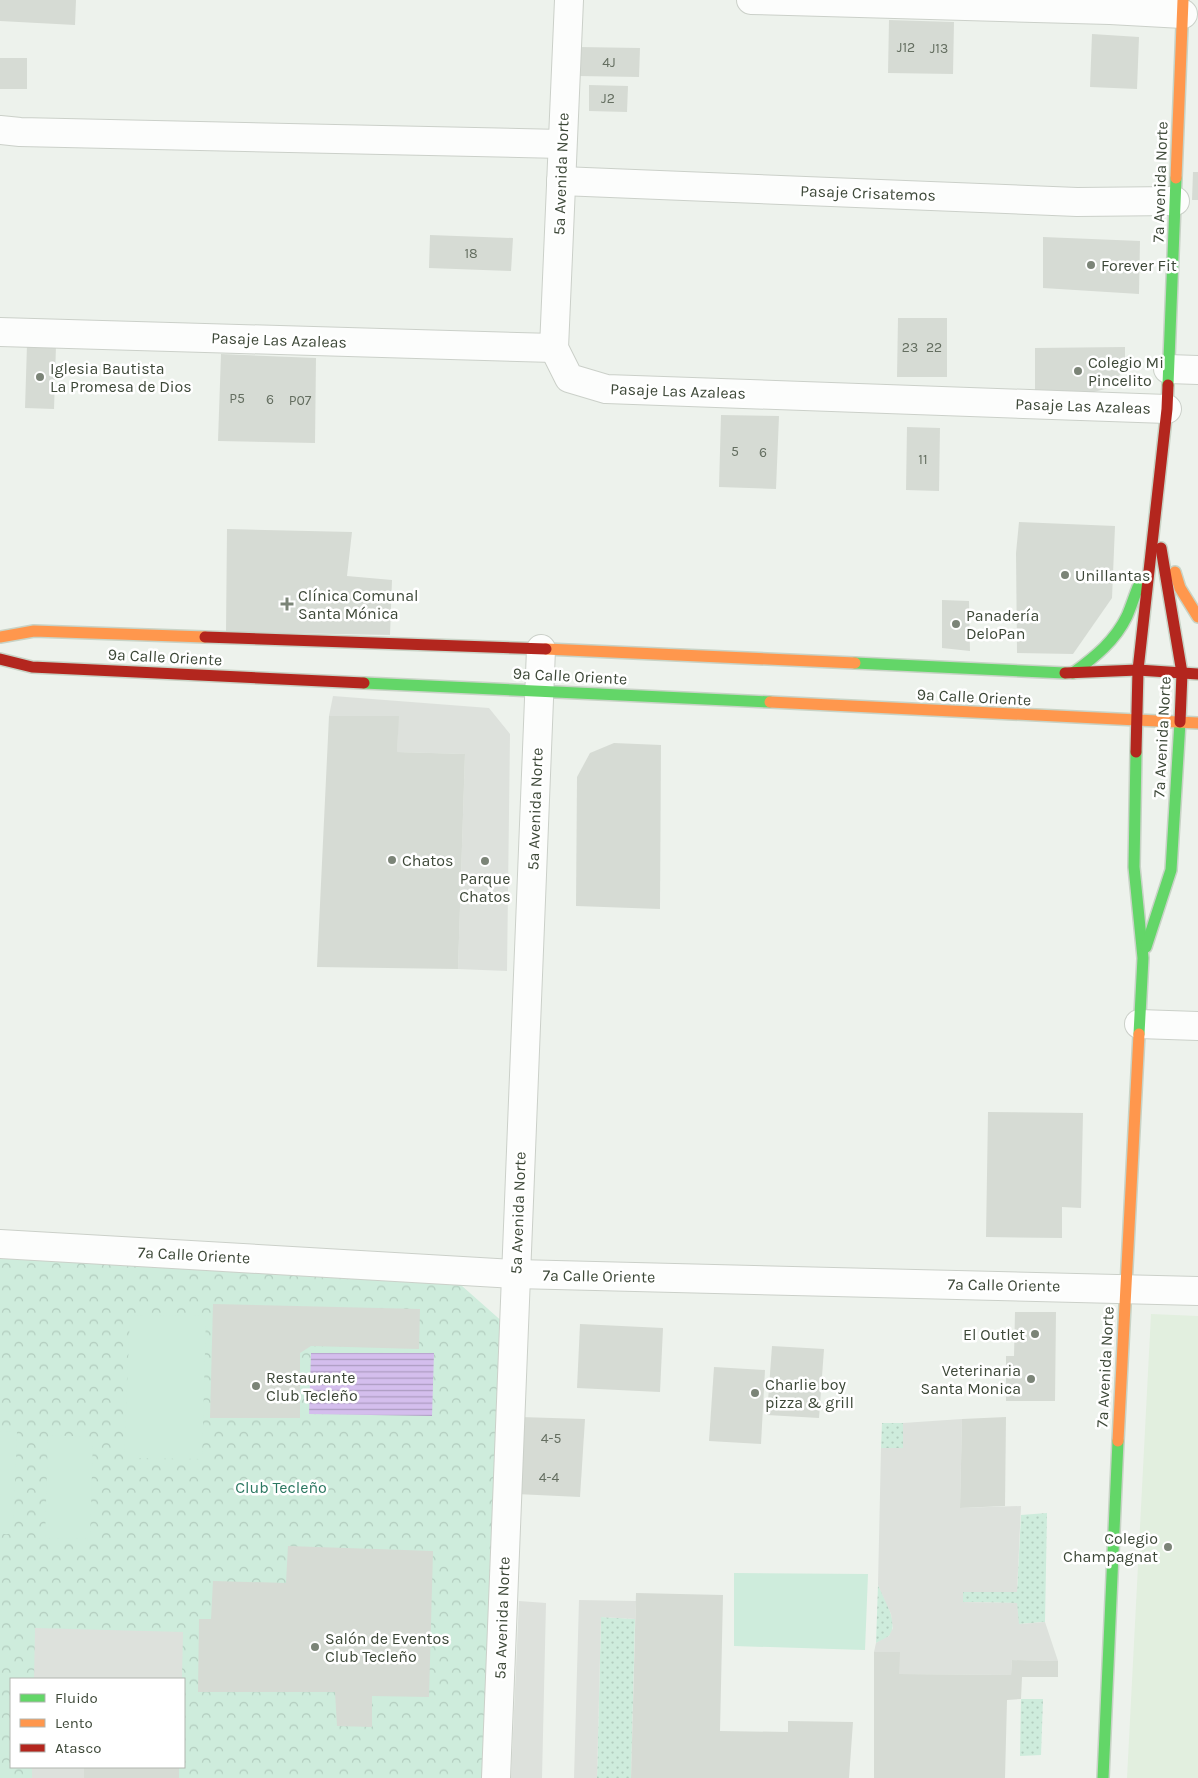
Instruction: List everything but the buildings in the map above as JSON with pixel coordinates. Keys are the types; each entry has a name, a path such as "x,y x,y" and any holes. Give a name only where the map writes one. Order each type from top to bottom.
{"main road":[{"name":"7a Avenida Norte","path":"1103,1778 1125,1288 1143,958 1134,866 1138,670 1167,409 1175,201 1189,72 1183,7"},
{"name":"7a Avenida Norte","path":"1143,958 1171,870 1182,672 1156,515"},
{"path":"1156,515 1180,588 1198,617"},
{"path":"1073,672 1101,652 1112,641 1124,622 1139,584 1156,515"},
{"name":"9a Calle Oriente","path":"0,637 34,632 541,649 1073,672 1138,670 1198,674"},
{"name":"9a Calle Oriente","path":"0,659 32,667 1138,722 1198,723"}],"street":[{"name":"5a Avenida Norte","path":"554,348 568,0"},
{"path":"751,0 1110,10 1183,7"},
{"path":"0,130 20,132 562,144"},
{"name":"Pasaje Crisatemos","path":"561,181 1077,202 1175,201"},
{"name":"Pasaje Las Azaleas","path":"0,332 554,348 569,378 606,389 1167,409"},
{"path":"1168,369 1198,370"},
{"name":"5a Avenida Norte","path":"496,1778 541,649"},
{"path":"1139,1024 1198,1026"},
{"name":"7a Calle Oriente","path":"0,1244 516,1274 1198,1291"}],"shaded area":[{"name":"Parque Chatos","path":"333,696 489,708 510,734 507,971 458,969 465,754 397,752 398,716 329,716"},
{"name":"Colegio Champagnat","path":"1151,1314 1198,1316 1198,1778 1127,1778"},
{"path":"311,1353 434,1353 432,1416 309,1414"},
{"path":"962,1419 960,1508 1021,1506 1017,1592 963,1592 963,1602 1017,1603 1019,1624 1045,1622 1058,1661 1012,1660 1011,1675 899,1674 899,1652 874,1652 876,1643 889,1636 893,1628 891,1614 878,1585 881,1448 903,1448 903,1423"},
{"path":"579,1600 636,1601 635,1619 601,1617 597,1778 574,1778"},
{"path":"519,1601 546,1603 542,1778 511,1778"},
{"path":"35,1628 183,1632 182,1678 34,1678"},
{"path":"32,1768 84,1768 84,1778 32,1778"}],"green space":[{"name":"Club Tecleño","path":"0,1256 453,1278 505,1324 486,1778 0,1778"},
{"path":"130,1315 206,1316 202,1459 124,1458"},
{"path":"882,1423 903,1423 903,1448 881,1448"},
{"path":"0,1431 17,1432 13,1534 0,1534"},
{"path":"48,1435 93,1437 90,1539 45,1538"},
{"path":"1047,1513 1045,1622 1018,1624 1017,1603 963,1602 963,1592 1017,1592 1021,1515"},
{"path":"734,1573 868,1574 865,1650 734,1646"},
{"path":"878,1585 890,1610 893,1624 890,1635 876,1643"},
{"path":"601,1617 635,1619 631,1778 597,1778"},
{"path":"1021,1699 1043,1699 1041,1755 1020,1756"}],"traffic: fast":[{"path":"1168,385 1176,178"},
{"path":"1073,673 1097,655 1117,633 1127,616 1138,587"},
{"path":"855,663 1065,673"},
{"path":"364,683 770,702"},
{"path":"1146,947 1171,870 1180,722"},
{"path":"1136,752 1134,867 1143,958 1139,1034"},
{"path":"1103,1778 1118,1441"}],"traffic: slow":[{"path":"1176,178 1183,0"},
{"path":"1175,572 1180,588 1198,617"},
{"path":"0,637 34,631 205,637"},
{"path":"546,649 855,663"},
{"path":"770,702 1198,723"},
{"path":"1118,1441 1139,1034"}],"traffic: jam":[{"path":"1136,752 1138,670 1167,409 1168,385"},
{"path":"1161,548 1182,673 1180,722"},
{"path":"205,637 546,649"},
{"path":"0,659 32,667 364,683"},
{"path":"1065,673 1138,670 1198,674"}],"place":[{"name":"Forever Fit","path":"1091,265"},
{"name":"Colegio Mi Pincelito","path":"1078,371"},
{"name":"Iglesia Bautista La Promesa de Dios","path":"40,377"},
{"name":"Unillantas","path":"1065,575"},
{"name":"Clínica Comunal Santa Mónica","path":"287,604"},
{"name":"Panadería DeloPan","path":"956,624"},
{"name":"Chatos","path":"392,860"},
{"name":"Parque Chatos","path":"485,861"},
{"name":"El Outlet","path":"1035,1334"},
{"name":"Veterinaria Santa Monica","path":"1031,1379"},
{"name":"Restaurante Club Tecleño","path":"256,1386"},
{"name":"Charlie boy pizza & grill","path":"755,1393"},
{"name":"Colegio Champagnat","path":"1168,1547"},
{"name":"Salón de Eventos Club Tecleño","path":"315,1647"}]}
